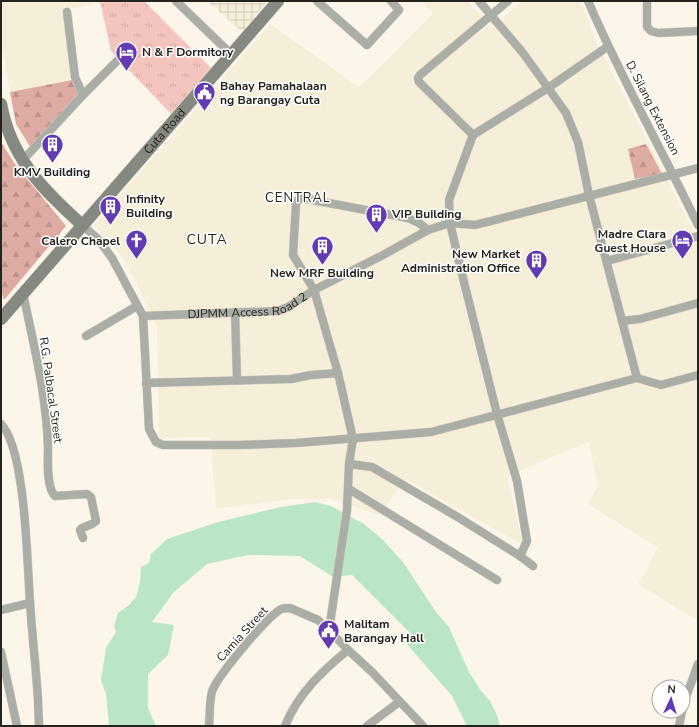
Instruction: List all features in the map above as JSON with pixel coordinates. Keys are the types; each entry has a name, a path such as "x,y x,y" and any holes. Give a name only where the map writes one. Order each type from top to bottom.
{"street":[{"path":"176,1 232,55"},
{"name":"Cuta Road","path":"2,313 23,293 278,1"},
{"path":"317,1 367,45 399,10 391,1"},
{"path":"479,1 523,53 566,113 578,142 589,195 637,378"},
{"path":"472,135 419,82 418,78 508,1"},
{"name":"D. Silang Extension","path":"588,1 607,47 674,175 698,225"},
{"path":"647,1 648,26 651,31 658,33 698,31"},
{"path":"67,12 75,77 83,95"},
{"path":"520,556 526,541 517,481 497,414 450,223 449,200 472,135 548,88 607,47"},
{"path":"22,161 83,95 120,58"},
{"path":"1,104 13,144 22,161 45,189 98,239 112,258 143,316 149,429 156,442 163,445 239,445 353,439 431,432 637,378 661,385 698,375"},
{"name":"DJPMM Access Road 2","path":"143,316 278,311 288,307 314,290 428,230 450,223 475,225 698,168"},
{"path":"329,630 347,510 349,464 353,439 338,373 314,290 293,255 296,204 298,200 302,198 408,218 428,230"},
{"path":"606,261 698,236"},
{"name":"R.G. Palbacal Street","path":"23,293 36,354 48,432 48,472 50,488 55,496 88,494 92,497 96,521 80,530 84,538"},
{"path":"622,321 640,319 698,303"},
{"path":"86,336 137,306"},
{"path":"235,312 237,380"},
{"path":"146,383 291,379 311,375 338,373"},
{"path":"1,424 7,431 12,442 22,489 39,726"},
{"path":"349,464 372,468 456,516 520,556 533,566"},
{"path":"349,489 498,580"},
{"path":"1,610 30,603"},
{"name":"Camia Street","path":"209,726 212,691 223,674 269,619 285,608 290,608 318,620 372,672 423,726"},
{"path":"284,726 291,710 304,691 328,666 348,650"},
{"path":"1,652 16,726"},
{"path":"691,683 698,664"},
{"path":"367,726 400,702"}],"shaded area":[{"path":"1,1 100,1 101,3 64,10 66,40 72,80 10,92 1,41"},
{"path":"207,1 268,1 242,32"},
{"path":"422,1 468,1 491,28 522,1 580,1 598,45 698,240 698,621 638,584 658,548 588,504 598,486 589,442 507,476 523,545 405,479 380,515 331,499 294,499 216,509 210,437 159,438 157,327 135,279 122,257 94,225 270,24 359,87 433,14"},
{"path":"315,502 331,506 364,524 383,540 403,562 436,612 449,627 469,672 481,691 490,701 497,715 500,726 467,726 452,696 405,642 411,634 352,575 333,577 300,556 248,555 207,564 173,593 152,622 174,625 168,655 148,674 148,708 156,726 109,726 106,694 101,680 106,648 116,632 114,626 118,613 129,605 136,597 140,582 141,567 149,563 151,554 167,539 215,523 281,507"}],"green space":[{"path":"100,1 144,1 211,68 171,114 111,51"},
{"path":"72,80 80,96 31,148 16,124 10,92"},
{"path":"1,142 15,164 66,226 4,300 1,292"},
{"path":"646,144 662,174 635,179 628,149"}],"place":[{"name":"N & F Dormitory","path":"127,72"},
{"name":"Bahay Pamahalaan ng Barangay Cuta","path":"204,112"},
{"name":"KMV Building","path":"52,164"},
{"name":"Infinity Building","path":"111,226"},
{"name":"VIP Building","path":"377,234"},
{"name":"Calero Chapel","path":"136,260"},
{"name":"Madre Clara Guest House","path":"682,260"},
{"name":"New MRF Building","path":"322,266"},
{"name":"New Market Administration Office","path":"536,280"},
{"name":"Malitam Barangay Hall","path":"328,650"}],"district":[{"name":"CENTRAL","path":"298,197"},
{"name":"CUTA","path":"207,239"}]}
